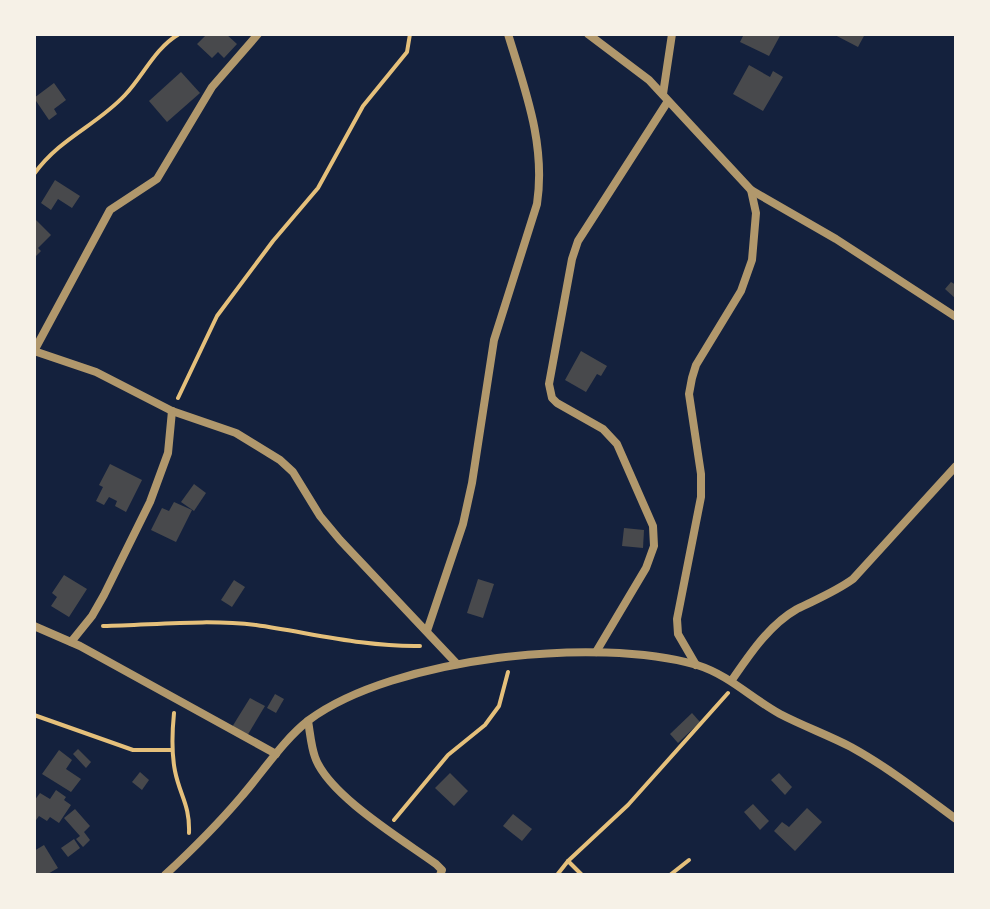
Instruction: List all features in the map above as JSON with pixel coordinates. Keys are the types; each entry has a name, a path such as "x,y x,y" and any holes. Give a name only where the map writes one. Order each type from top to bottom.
{"street":[{"path":"258,34 212,87 157,179 110,210 34,351 96,372 172,411 236,433 280,460 293,472 320,516 340,540 457,664"},
{"path":"427,631 463,524 494,340 537,204 540,184 539,139 508,34"},
{"path":"588,34 649,80 751,190 836,239 956,317"},
{"path":"596,652 646,568 654,546 653,526 617,444 603,429 557,403 552,398 549,384 578,241 665,98 672,34"},
{"path":"696,665 678,634 677,619 701,497 701,474 689,394 696,365 741,291 752,260 756,213 751,190"},
{"path":"71,642 104,595 150,502 168,453 172,411"},
{"path":"734,682 758,644 780,621 796,610 835,593 853,579 956,466"},
{"path":"34,626 71,642 276,754"},
{"path":"165,875 240,798 308,721 344,700 384,683 457,664 596,652 696,665 734,682 781,715 831,737 888,768 956,819"},
{"path":"308,721 315,758 338,791 436,864 442,870 440,875"}],"path":[{"path":"34,174 63,142 125,95 161,47 179,34"},
{"path":"172,411 217,316 273,241 318,188 363,106 407,52 410,34"},
{"path":"85,626 196,622 255,625 389,646 440,645"},
{"path":"388,828 432,772 448,755 480,731 499,706 512,658"},
{"path":"557,875 628,805 734,682"},
{"path":"174,698 171,750 175,773 188,805 186,855"},
{"path":"34,715 133,750 171,750"},
{"path":"670,875 689,860"},
{"path":"568,861 582,875"}],"building":[{"path":"207,34 226,34 237,44 224,58 218,52 212,58 197,44"},
{"path":"744,34 781,34 769,56 740,42"},
{"path":"833,34 865,34 858,47"},
{"path":"749,65 770,77 773,71 783,77 763,111 733,94"},
{"path":"181,72 200,93 167,122 149,101"},
{"path":"54,83 66,100 54,109 57,114 49,120 34,98"},
{"path":"55,180 80,196 72,208 58,199 51,210 41,203"},
{"path":"34,218 51,235 38,248 41,251 34,258"},
{"path":"951,282 956,285 956,299 945,289"},
{"path":"581,351 607,366 601,376 597,374 586,392 565,380"},
{"path":"110,464 142,480 126,512 115,506 117,501 109,497 104,505 96,501 103,487 99,485"},
{"path":"194,484 206,493 194,511 181,502"},
{"path":"174,502 192,510 176,542 151,530 162,508 169,511"},
{"path":"624,528 644,530 643,548 622,546"},
{"path":"64,575 87,589 69,617 51,606 57,597 52,593"},
{"path":"478,579 494,584 483,618 467,613"},
{"path":"234,580 245,587 232,607 221,600"},
{"path":"275,694 284,699 276,713 267,708"},
{"path":"250,698 265,706 247,736 232,727"},
{"path":"692,713 700,722 678,743 670,734"},
{"path":"78,749 91,762 86,768 73,754"},
{"path":"59,750 72,760 66,769 81,779 71,792 42,774"},
{"path":"140,772 149,780 142,790 132,782"},
{"path":"450,773 468,791 454,806 435,788"},
{"path":"779,773 792,787 785,795 771,780"},
{"path":"56,790 71,805 59,823 50,817 47,821 39,816 34,823 34,801 40,793 50,799"},
{"path":"753,804 769,821 760,830 744,812"},
{"path":"807,808 822,822 795,851 774,831 782,822 789,827"},
{"path":"75,809 90,826 84,832 90,840 83,847 76,839 80,836 64,818"},
{"path":"513,814 532,829 522,841 503,826"},
{"path":"74,839 80,848 68,857 61,848"},
{"path":"44,845 58,868 46,875 34,875 34,851"}]}
